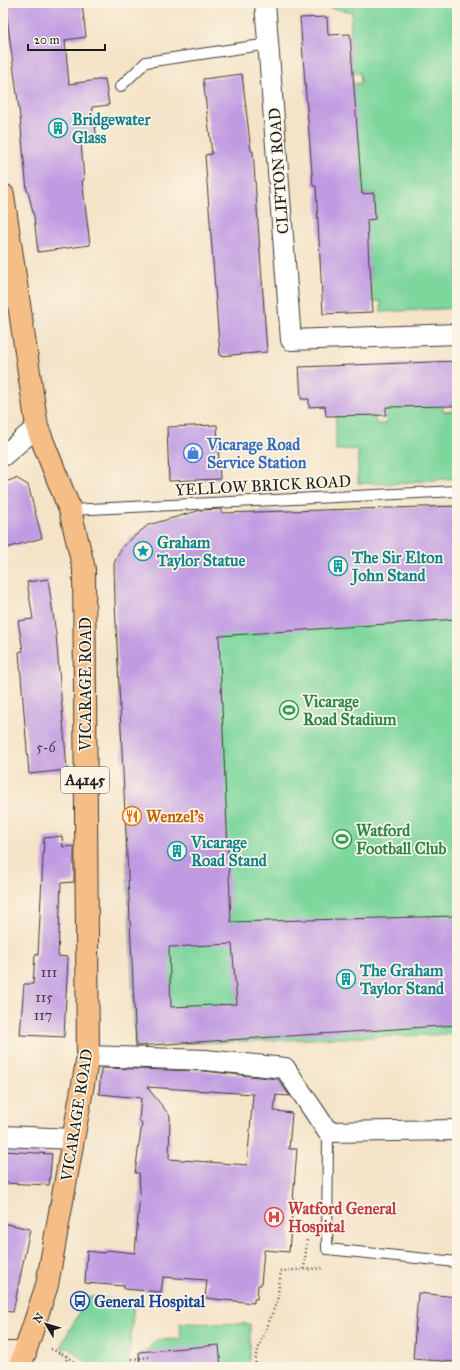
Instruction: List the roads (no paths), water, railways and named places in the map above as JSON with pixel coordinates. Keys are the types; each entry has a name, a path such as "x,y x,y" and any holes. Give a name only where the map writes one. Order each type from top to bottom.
{"main road":[{"name":"VICARAGE ROAD","path":"3,195 37,427 70,510 84,569 88,1056 47,1285 23,1360"}],"street":[{"name":"CLIFTON ROAD","path":"265,3 291,340 457,334"},
{"path":"3,456 37,427"},
{"path":"88,1056 205,1060 285,1068 328,1132 457,1130"},
{"path":"3,1136 73,1138"},
{"path":"3,1353 23,1360"}],"lane":[{"path":"120,87 146,62 269,44"},
{"name":"YELLOW BRICK ROAD","path":"70,510 457,491"},
{"path":"328,1132 327,1249 457,1262"}],"place":[{"name":"Bridgewater Glass","path":"58,128"},
{"name":"Vicarage Road Service Station","path":"193,453"},
{"name":"Graham Taylor Statue","path":"143,551"},
{"name":"The Sir Elton John Stand","path":"338,566"},
{"name":"Vicarage Road Stadium","path":"289,710"},
{"name":"Wenzel's","path":"132,816"},
{"name":"Watford Football Club","path":"342,839"},
{"name":"Vicarage Road Stand","path":"177,851"},
{"name":"The Graham Taylor Stand","path":"346,979"},
{"name":"Watford General Hospital","path":"274,1217"},
{"name":"General Hospital","path":"80,1301"}]}
